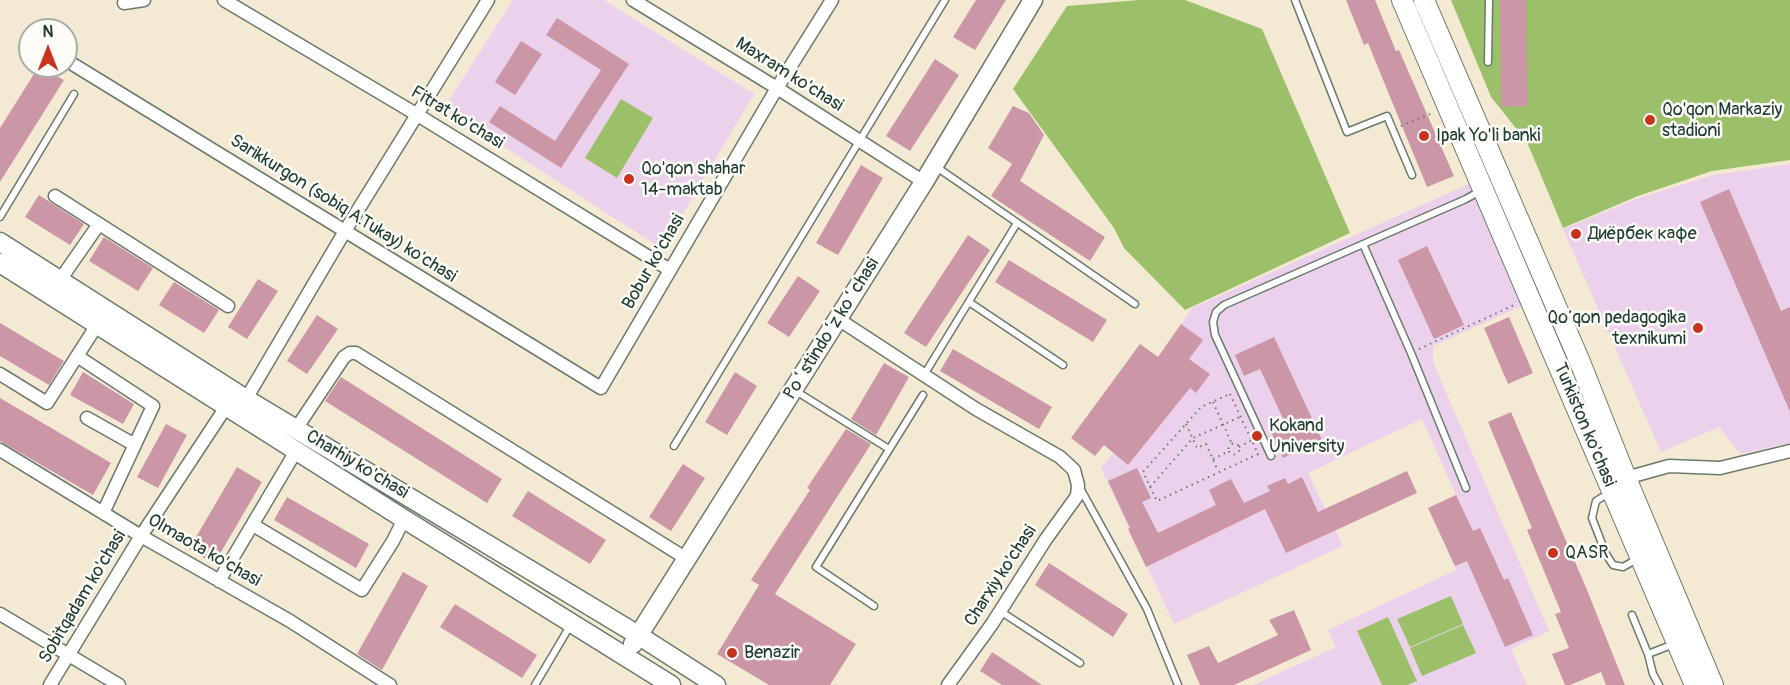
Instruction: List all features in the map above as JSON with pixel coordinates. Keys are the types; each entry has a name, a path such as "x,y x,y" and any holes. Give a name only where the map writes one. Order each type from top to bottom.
{"main road":[{"name":"Poʻstindoʻz koʻchasi","path":"625,655 924,182 1034,0"},
{"name":"Turkiston ko'chasi","path":"1402,0 1530,298 1713,685"},
{"name":"Turkiston ko'chasi","path":"1424,0 1575,351 1641,557 1695,685"},
{"name":"Charhiy ko'chasi","path":"0,242 246,399 638,635 716,685"},
{"name":"Charhiy ko'chasi","path":"0,263 404,519 625,655 663,683"}],"street":[{"path":"124,3 144,0"},
{"name":"Fitrat ko'chasi","path":"224,0 416,114 670,270"},
{"path":"246,399 345,231 488,0"},
{"name":"Maxram ko'chasi","path":"633,0 924,182"},
{"name":"Bobur ko'chasi","path":"601,388 777,88 832,0"},
{"name":"Sarikkurgon (sobiq A.Tukay) ko'chasi","path":"78,67 601,388"},
{"path":"55,195 228,306"},
{"path":"60,280 99,224"},
{"path":"838,319 976,409 1060,457 1074,470 1078,485"},
{"path":"0,374 47,403 97,325"},
{"path":"296,429 344,357 356,353 687,559"},
{"path":"77,356 153,406 103,513"},
{"name":"Sobitqadam ko'chasi","path":"50,685 141,536 226,407"},
{"path":"87,418 135,445"},
{"name":"Olmaota ko'chasi","path":"0,450 141,536 290,621 390,685"},
{"path":"219,580 296,451"},
{"path":"1619,485 1669,466 1720,468 1790,451"},
{"name":"Charxiy ko'chasi","path":"948,685 1077,496 1078,485"},
{"path":"253,525 362,590 404,519"},
{"path":"0,614 119,685"}],"lane":[{"path":"674,446 945,0"},
{"path":"1295,0 1347,132 1387,116 1412,175"},
{"path":"1488,62 1489,0"},
{"path":"0,217 74,94"},
{"path":"934,165 1135,304"},
{"path":"1271,456 1215,334 1213,322 1216,312 1224,305 1466,199 1483,189"},
{"path":"924,375 1017,223"},
{"path":"1363,244 1411,353 1466,488"},
{"path":"969,302 1063,365"},
{"path":"794,389 889,449"},
{"path":"874,606 816,567 923,395"},
{"path":"1078,485 1147,609 1178,685"},
{"path":"1619,485 1596,501 1592,518 1606,554 1613,565 1623,567 1641,557"},
{"path":"1000,611 1080,663"},
{"path":"1632,615 1659,685"},
{"path":"535,685 572,623"},
{"path":"1648,654 1677,643"}],"path":[{"path":"1393,129 1430,114"},
{"path":"1411,353 1530,298"},
{"path":"1230,394 1241,417 1258,454 1156,501 1143,472 1201,407 1230,394"},
{"path":"1212,402 1232,444 1239,447"},
{"path":"1150,487 1193,438 1241,417"},
{"path":"1186,424 1197,448 1206,444 1218,472"},
{"path":"1239,447 1252,440"},
{"path":"1212,459 1229,451 1232,444"},
{"path":"1239,447 1240,451 1237,454 1240,462"},
{"path":"1229,451 1233,455 1237,454"}],"shaded area":[{"name":"Qo'qon shahar 14-maktab","path":"513,0 604,0 754,94 662,249 444,108"},
{"name":"Qo‘qon pedagogika texnikumi","path":"1790,164 1790,443 1740,454 1719,427 1661,452 1563,229 1636,199 1713,175"},
{"name":"Kokand University","path":"1471,183 1524,305 1433,346 1433,362 1549,631 1511,649 1527,685 1253,685 1336,647 1328,630 1456,570 1428,508 1456,495 1422,419 1308,473 1343,546 1174,624 1101,468 1189,360 1181,324 1192,308"}],"green space":[{"path":"1139,0 1185,0 1262,29 1350,233 1185,310 1124,248 1114,228 1013,89 1067,6"},
{"name":"Qo'qon Markaziy stadioni","path":"1451,0 1790,0 1790,160 1712,171 1638,196 1563,228 1527,142 1491,97"},
{"path":"621,99 653,118 617,178 585,158"},
{"path":"1451,596 1463,624 1410,647 1397,619"},
{"path":"1388,617 1417,681 1407,685 1382,685 1357,631"},
{"path":"1463,625 1476,653 1422,676 1410,648"}],"building":[{"path":"976,0 1006,0 975,50 953,37"},
{"path":"1346,0 1375,0 1454,176 1427,187 1368,43 1364,45"},
{"path":"1500,0 1526,0 1528,106 1501,107"},
{"path":"557,18 629,64 561,168 489,122 500,106 555,141 601,70 546,35"},
{"path":"521,41 542,54 515,95 495,82"},
{"path":"935,59 959,75 910,151 886,136"},
{"path":"31,78 64,80 0,182 0,128"},
{"path":"1013,106 1029,113 1044,135 1020,181 1105,237 1090,261 991,196 1012,164 988,148"},
{"path":"861,165 883,178 838,255 816,243"},
{"path":"1729,189 1781,311 1790,307 1790,412 1700,202"},
{"path":"39,195 84,224 70,245 25,217"},
{"path":"968,235 990,250 926,347 904,333"},
{"path":"104,237 153,268 138,291 89,261"},
{"path":"1427,246 1464,325 1434,339 1398,260"},
{"path":"1009,260 1107,320 1093,342 995,282"},
{"path":"798,276 820,291 789,337 767,323"},
{"path":"258,279 278,291 247,339 228,327"},
{"path":"174,282 219,310 204,333 159,305"},
{"path":"317,315 338,329 307,374 287,361"},
{"path":"1509,317 1533,373 1508,384 1484,328"},
{"path":"0,323 64,361 49,385 0,356"},
{"path":"1181,324 1203,340 1189,359 1210,374 1196,393 1190,388 1128,465 1104,445 1095,456 1071,438 1140,344 1158,357"},
{"path":"1274,337 1322,440 1283,458 1272,434 1287,427 1260,369 1244,376 1235,355"},
{"path":"953,349 1052,407 1039,429 940,371"},
{"path":"884,363 909,377 876,435 851,419"},
{"path":"83,372 134,404 123,424 70,395"},
{"path":"735,372 757,386 727,435 705,422"},
{"path":"341,377 502,479 487,503 325,401"},
{"path":"0,398 111,463 93,495 0,441"},
{"path":"1511,412 1625,685 1606,685 1601,672 1565,685 1552,654 1569,648 1555,614 1561,612 1527,530 1532,528 1488,422"},
{"path":"166,424 187,435 158,488 137,477"},
{"path":"846,429 871,444 775,594 856,644 830,685 769,685 717,654 759,585 751,580 810,490 807,488"},
{"path":"683,464 705,478 671,531 649,517"},
{"path":"237,467 262,482 214,564 189,549"},
{"path":"1137,468 1151,498 1142,502 1158,533 1216,505 1209,490 1231,479 1244,503 1270,491 1267,486 1285,478 1288,484 1302,477 1318,512 1407,471 1417,493 1286,553 1265,509 1146,567 1108,481"},
{"path":"528,491 606,540 590,564 512,516"},
{"path":"1456,495 1473,531 1480,528 1504,580 1508,578 1533,635 1505,647 1467,561 1455,566 1428,508"},
{"path":"287,497 369,544 356,568 274,520"},
{"path":"1049,563 1128,614 1113,637 1035,585"},
{"path":"403,572 428,586 382,670 357,654"},
{"path":"455,604 537,655 522,678 440,627"},
{"path":"1294,610 1311,650 1234,685 1200,685 1187,655 1209,646 1218,663 1278,635 1269,620"},
{"path":"992,652 1042,685 1002,685 980,671"}],"place":[{"name":"Qo'qon Markaziy stadioni","path":"1650,120"},
{"name":"Ipak Yo'li banki","path":"1424,136"},
{"name":"Qo'qon shahar 14-maktab","path":"629,179"},
{"name":"Диёрбек кафе","path":"1576,234"},
{"name":"Qo‘qon pedagogika texnikumi","path":"1698,328"},
{"name":"Kokand University","path":"1257,436"},
{"name":"QASR","path":"1553,553"},
{"name":"Benazir","path":"732,653"}]}
